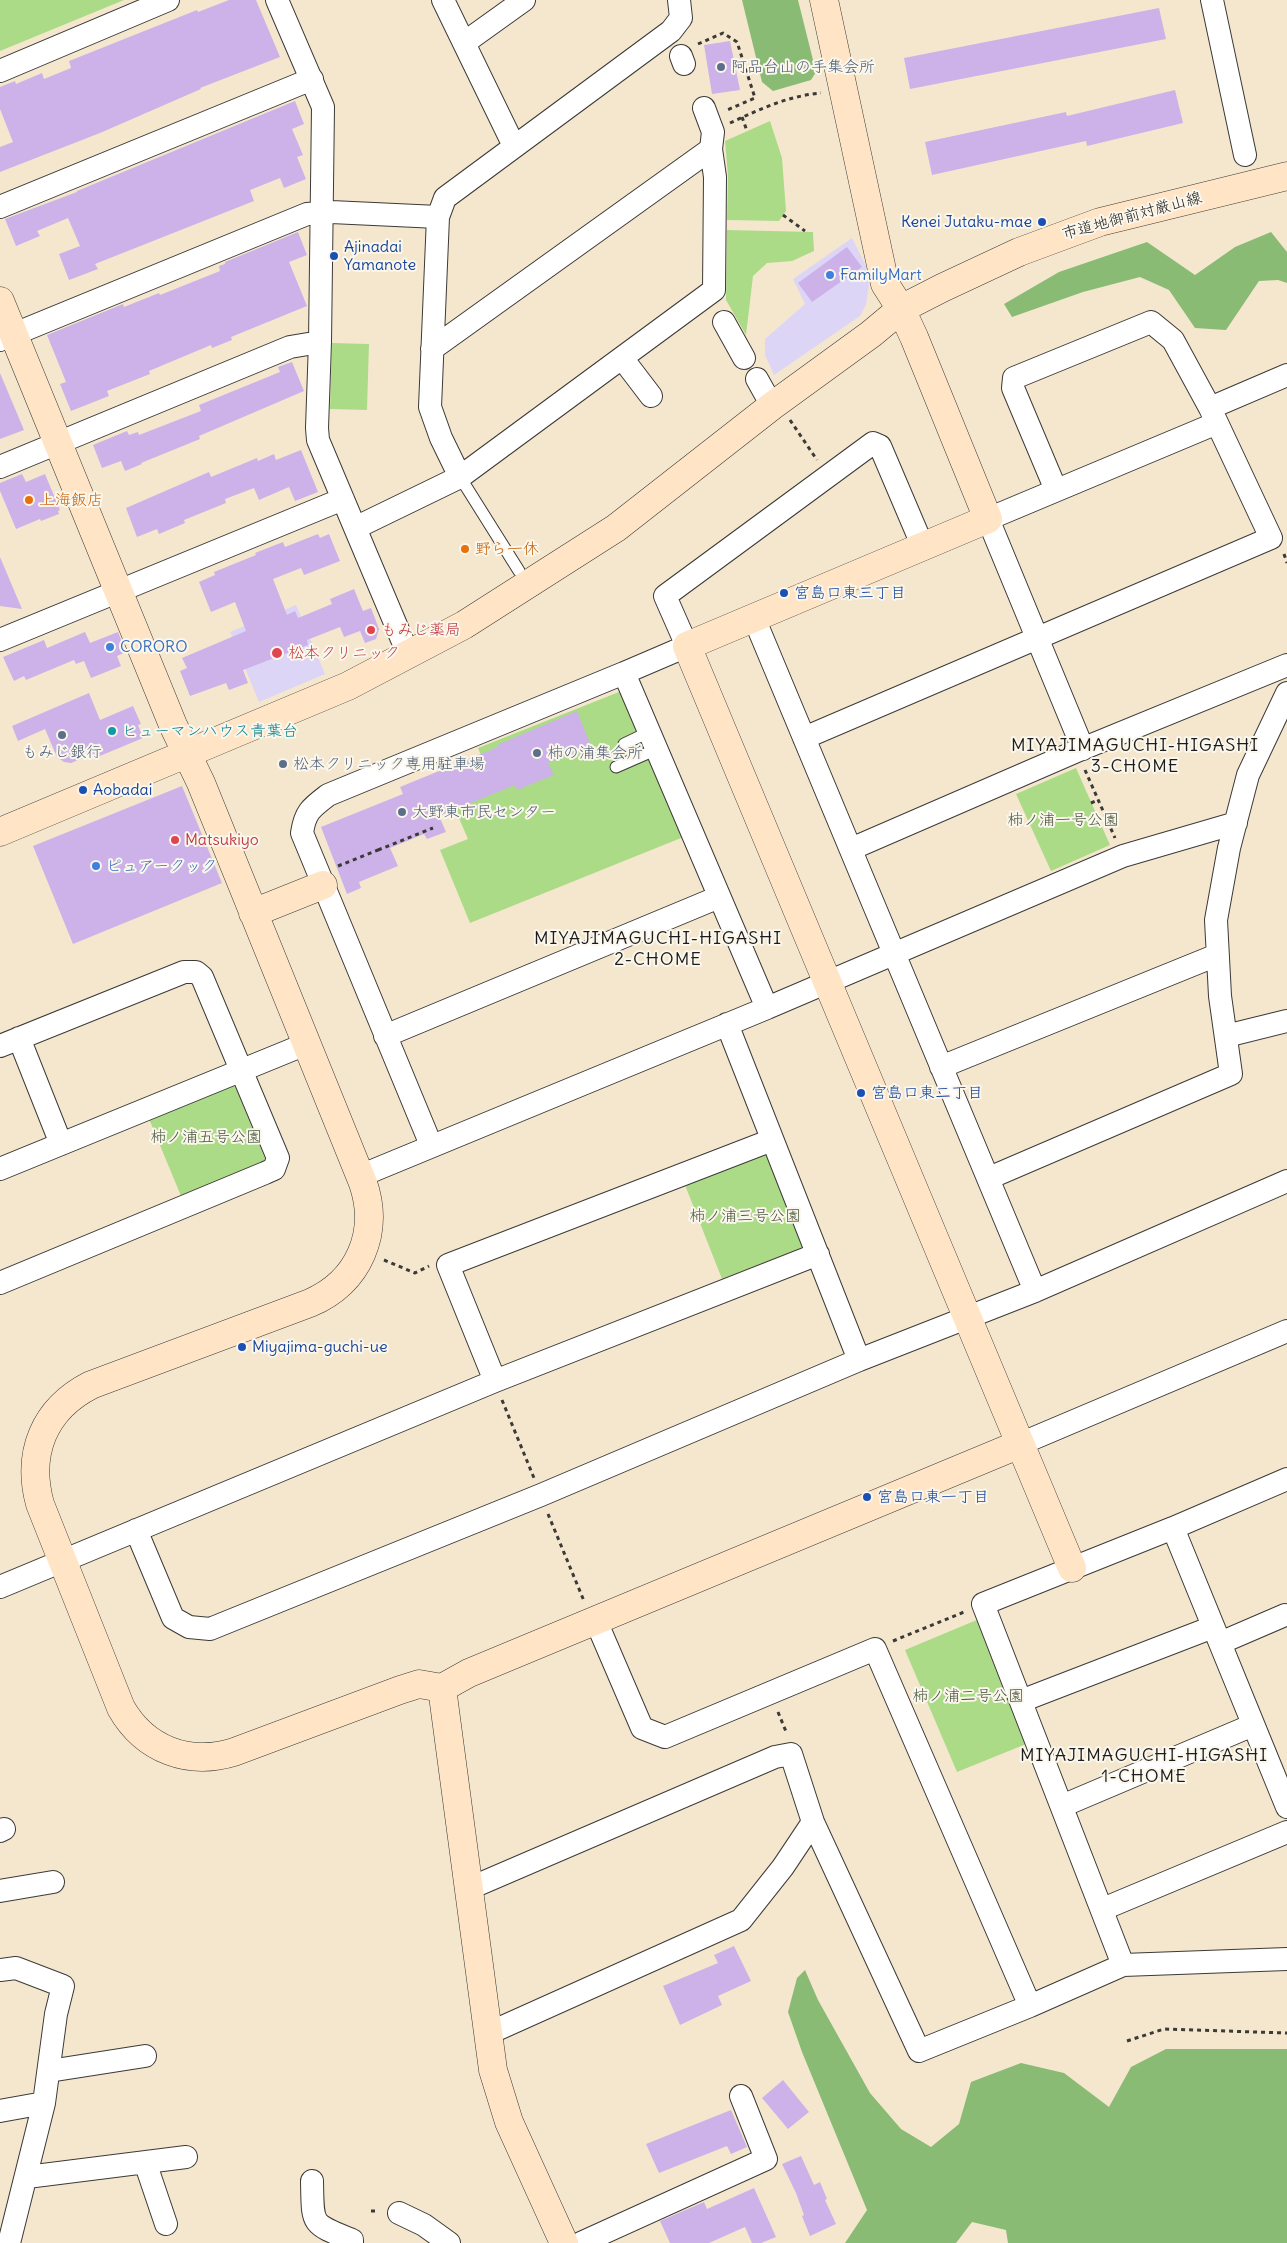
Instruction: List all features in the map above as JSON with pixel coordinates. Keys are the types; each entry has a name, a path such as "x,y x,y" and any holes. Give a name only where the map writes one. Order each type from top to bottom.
{"street":[{"path":"0,71 168,0"},
{"path":"277,0 323,107 317,434 354,528 409,656"},
{"path":"443,0 514,146"},
{"path":"464,43 524,0"},
{"path":"460,477 441,438 430,407 438,217 445,198 514,146 682,49 679,0"},
{"path":"824,0 834,92 885,284 901,309 988,519 1080,750"},
{"path":"1212,0 1244,155"},
{"path":"0,207 312,78"},
{"path":"717,125 715,177 718,306 744,358"},
{"path":"432,349 717,125"},
{"name":"市道地御前対厳山線","path":"0,832 348,686 409,656 464,625 616,528 780,411 901,309 1011,255 1067,233 1142,211 1287,176"},
{"path":"7,337 301,216 322,212 438,217"},
{"path":"0,301 7,337 58,443 173,725 188,754 360,1176 369,1203 368,1234 357,1264 337,1287 310,1303 91,1385 71,1397 54,1414 38,1446 35,1481 40,1504 126,1716 145,1738 161,1748 178,1755 197,1758 225,1755 419,1684 442,1688 591,1614 1020,1444 1287,1331"},
{"path":"354,528 460,477 622,358 718,306"},
{"path":"804,738 1271,538 1214,415 1172,340 1151,322 1014,378 1013,388 1056,490"},
{"path":"0,467 290,347 320,342"},
{"path":"622,358 651,396"},
{"path":"431,1145 302,833 304,818 312,807 328,795 624,673 1056,490 1214,415 1287,375"},
{"path":"757,379 780,411"},
{"path":"923,547 880,446 873,443 665,596 1072,1568"},
{"path":"0,640 342,499"},
{"path":"754,618 1036,1291"},
{"path":"851,849 1080,750 1287,665"},
{"path":"624,673 767,1008"},
{"path":"989,1178 1231,1074 1217,955 1216,920 1229,848 1248,775 1287,693"},
{"path":"360,1176 431,1145 828,983 1123,856 1236,823"},
{"path":"253,913 323,885"},
{"path":"386,1036 719,897"},
{"path":"942,1067 1217,955"},
{"path":"0,1283 274,1169 278,1158 245,1095 240,1070 202,977 196,972 184,972 10,1042 61,1144"},
{"path":"1226,1036 1287,1021"},
{"path":"727,1024 860,1360"},
{"path":"0,1169 306,1044"},
{"path":"495,1381 448,1265 772,1140"},
{"path":"136,1530 173,1618 189,1627 210,1629 541,1495 860,1360 1036,1291 1287,1181"},
{"path":"0,1587 495,1381 818,1254"},
{"path":"1122,1965 1103,1909 983,1604 1173,1528 1287,1479"},
{"path":"1173,1528 1287,1807"},
{"path":"591,1614 642,1728 666,1737 874,1649 1030,2006"},
{"path":"1021,1701 1216,1635 1285,1615"},
{"path":"442,1688 493,2070 509,2122 564,2243"},
{"path":"1062,1806 1253,1725"},
{"path":"468,1889 775,1757 791,1754 813,1822 920,2052 1122,1965 1287,1959"},
{"path":"487,2034 741,1920 784,1867 813,1822"},
{"path":"1103,1909 1287,1832"},
{"path":"0,1891 53,1882"},
{"path":"0,1970 16,1968 63,1986 56,2014 44,2103 9,2243"},
{"path":"49,2071 145,2056"},
{"path":"581,2243 766,2159 741,2096"},
{"path":"0,2110 44,2103"},
{"path":"27,2177 186,2157"},
{"path":"145,2162 166,2224"},
{"path":"312,2181 312,2215 320,2227 352,2240 352,2243"},
{"path":"399,2213 424,2224 449,2243"}],"lane":[{"path":"460,477 519,571"},
{"path":"616,767 648,753 652,739 624,744"}],"path":[{"path":"682,49 723,33 737,42 755,98 717,125"},
{"path":"717,125 800,95 834,92"},
{"path":"717,125 747,131"},
{"path":"783,216 805,231"},
{"path":"780,411 827,475"},
{"path":"1080,750 1098,800 1123,856"},
{"path":"1091,803 1098,800"},
{"path":"342,864 377,848 433,828"},
{"path":"386,1261 415,1273 429,1266"},
{"path":"508,1412 532,1474"},
{"path":"549,1516 591,1614"},
{"path":"874,1649 983,1604"},
{"path":"771,1693 788,1735"},
{"path":"1127,2041 1164,2029 1287,2033"}],"shaded area":[{"path":"852,238 866,266 869,285 866,305 860,316 774,375 765,355 765,339 805,304 793,279"},
{"name":"松本クリニック","path":"296,605 325,674 259,702 230,632"}],"green space":[{"path":"0,0 124,0 0,51"},
{"path":"742,0 798,0 816,72 811,80 773,91 762,82"},
{"path":"770,121 782,158 786,211 779,221 727,220 728,176 725,141"},
{"path":"727,230 813,232 814,251 792,261 767,263 753,276 746,335 726,300"},
{"path":"1271,232 1287,252 1287,283 1278,280 1259,281 1226,330 1195,328 1169,290 1140,277 1083,292 1012,317 1004,304 1059,272 1147,242 1195,275 1235,247"},
{"path":"332,343 369,344 367,410 330,409"},
{"path":"624,690 686,836 470,923 440,850 468,839 455,809 496,792 478,748"},
{"name":"柿ノ浦一号公園","path":"1076,768 1110,845 1051,871 1016,794"},
{"name":"柿ノ浦五号公園","path":"232,1079 266,1161 181,1196 147,1114"},
{"name":"柿ノ浦三号公園","path":"768,1153 804,1247 722,1279 685,1185"},
{"name":"柿ノ浦二号公園","path":"979,1619 1031,1742 957,1772 905,1650"},
{"path":"805,1970 818,2000 870,2093 901,2129 931,2147 959,2124 971,2082 1021,2063 1064,2073 1109,2107 1131,2067 1166,2049 1287,2049 1287,2243 1008,2243 1006,2230 972,2222 956,2243 845,2243 867,2210 802,2052 788,2012 797,1978"}],"building":[{"path":"229,0 256,0 280,57 200,88 100,133 0,172 0,147 13,142 0,109 0,87 15,81 16,84 42,73 44,79 71,68 69,61 197,10 198,12"},
{"path":"1159,8 1166,39 910,89 904,58"},
{"name":"阿品台山の手集会所","path":"730,41 740,90 712,94 704,45"},
{"path":"1175,90 1183,123 1087,146 1086,141 932,175 925,142 1066,112 1067,116"},
{"path":"295,101 304,124 292,129 303,155 297,157 306,179 284,188 280,178 250,190 254,201 95,264 98,269 69,280 59,254 80,246 68,218 37,231 40,236 16,246 5,219 77,192"},
{"path":"298,232 307,255 289,262 307,306 231,337 232,340 212,348 211,345 149,371 150,374 107,391 109,396 71,411 60,384 66,382 47,335 123,304 124,307 159,293 160,295 220,271 219,266 225,264 225,262"},
{"path":"847,247 862,267 812,302 798,283"},
{"path":"292,362 304,391 199,436 200,439 125,471 121,461 102,468 93,445 127,431 129,435 138,432 139,435 201,411 199,405 280,372 278,367"},
{"path":"0,373 24,430 0,439"},
{"path":"301,450 318,492 295,501 289,487 259,500 254,488 225,499 226,503 184,520 185,523 159,534 157,529 137,537 126,508 209,472 211,477 257,458 258,461 274,454 276,460"},
{"path":"22,474 26,482 45,474 60,510 58,511 59,514 41,521 40,519 16,529 0,491 0,483"},
{"path":"318,534 320,538 329,534 340,561 304,575 301,568 273,579 287,615 295,611 298,618 332,604 330,599 354,589 363,611 371,608 379,629 376,639 365,643 360,631 344,637 340,627 307,640 308,645 243,670 248,683 229,690 226,683 190,696 180,671 187,668 182,658 246,631 235,602 211,612 199,582 215,575 214,572 256,555 255,553 283,542 285,547"},
{"path":"0,557 22,609 0,606"},
{"path":"85,632 90,643 118,632 126,652 117,656 121,666 91,678 84,661 76,664 74,660 26,680 24,676 14,681 3,657 44,640 47,648"},
{"path":"89,693 100,720 133,706 141,724 138,725 143,738 95,758 93,754 71,763 64,762 57,757 45,729 18,741 12,726"},
{"path":"577,711 591,746 548,763 554,775 517,790 515,785 439,816 446,832 427,839 424,834 390,848 398,866 359,882 361,888 347,894 321,827 403,794 400,787 498,747 497,745"},
{"name":"ピュアークック","path":"182,786 222,883 73,944 33,846"},
{"path":"734,1946 751,1981 718,1996 722,2005 680,2025 663,1986 718,1963 714,1955"},
{"path":"783,2080 809,2112 788,2129 762,2098"},
{"path":"731,2110 747,2147 731,2154 727,2146 659,2173 646,2144"},
{"path":"801,2156 814,2185 820,2182 827,2199 825,2200 836,2224 810,2236 796,2193 782,2164"},
{"path":"754,2188 776,2237 761,2243 752,2243 745,2227 709,2243 670,2243 660,2221 704,2202 707,2209"}],"place":[{"name":"阿品台山の手集会所","path":"721,67"},
{"name":"Kenei Jutaku-mae","path":"1042,222"},
{"name":"Ajinadai Yamanote","path":"334,256"},
{"name":"FamilyMart","path":"830,275"},
{"name":"上海飯店","path":"29,500"},
{"name":"野ら一休","path":"465,549"},
{"name":"宮島口東三丁目","path":"784,593"},
{"name":"もみじ薬局","path":"371,630"},
{"name":"CORORO","path":"110,647"},
{"name":"松本クリニック","path":"277,653"},
{"name":"ヒューマンハウス青葉台","path":"112,731"},
{"name":"もみじ銀行","path":"62,735"},
{"name":"柿の浦集会所","path":"537,753"},
{"name":"松本クリニック専用駐車場","path":"283,764"},
{"name":"Aobadai","path":"83,790"},
{"name":"大野東市民センター","path":"402,812"},
{"name":"Matsukiyo","path":"175,840"},
{"name":"ピュアークック","path":"96,866"},
{"name":"宮島口東二丁目","path":"861,1093"},
{"name":"Miyajima-guchi-ue","path":"242,1347"},
{"name":"宮島口東一丁目","path":"867,1497"}],"district":[{"name":"MIYAJIMAGUCHI-HIGASHI 3-CHOME","path":"1135,756"},
{"name":"MIYAJIMAGUCHI-HIGASHI 2-CHOME","path":"658,950"},
{"name":"MIYAJIMAGUCHI-HIGASHI 1-CHOME","path":"1144,1766"}]}
